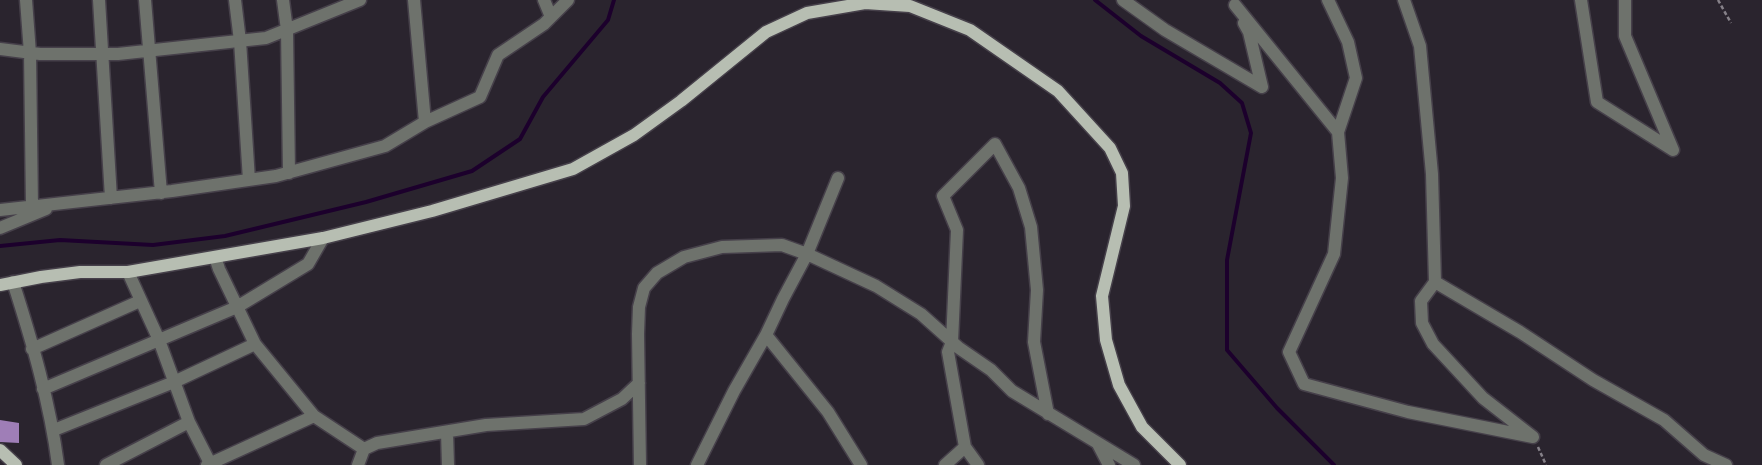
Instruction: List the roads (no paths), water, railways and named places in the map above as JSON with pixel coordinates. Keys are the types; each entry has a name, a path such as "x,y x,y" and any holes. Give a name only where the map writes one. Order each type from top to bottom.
{"main road":[{"path":"6,283 40,276 80,272 128,272 323,238 432,211 573,169 634,135 681,101 766,32 807,13 865,3 910,6 970,30 1058,91 1110,148 1122,173 1124,206 1102,296 1106,340 1119,385 1142,427 1180,465"},
{"path":"0,450 16,465"}],"street":[{"path":"26,0 30,53 32,207"},
{"path":"99,0 111,198"},
{"path":"145,0 161,193"},
{"path":"235,0 240,41 249,180"},
{"path":"283,0 287,30 290,173"},
{"path":"0,50 30,53 118,54 266,38 360,0"},
{"path":"414,0 426,122"},
{"path":"544,0 551,17"},
{"path":"0,210 161,193 249,180 290,173 386,146 426,122 480,97 498,55 544,24 568,0"},
{"path":"1123,0 1165,30 1262,88 1248,32 1233,2"},
{"path":"1328,0 1348,42 1356,78 1338,132 1342,178 1334,254 1289,352 1304,384 1408,412 1533,437 1483,398 1433,344 1422,323 1421,301 1435,282 1432,174 1420,46 1404,0"},
{"path":"1581,0 1597,102 1673,150 1625,36 1625,0"},
{"path":"1233,2 1338,132"},
{"path":"978,465 965,447 948,352 952,342 957,230 943,196 995,144 1019,188 1031,227 1036,290 1034,342 1048,414"},
{"path":"697,465 807,254 838,178"},
{"path":"0,228 60,204"},
{"path":"43,389 237,307 308,264 323,238"},
{"path":"640,465 639,307 644,288 657,273 684,257 722,247 782,245 807,254 876,286 921,314 952,342 991,370 1012,391 1134,465"},
{"path":"215,257 255,344 314,416 364,449"},
{"path":"128,272 159,340 189,422 210,464 314,416"},
{"path":"1435,282 1520,332 1593,380 1664,420 1704,455 1726,465"},
{"path":"6,283 32,349 54,430 58,465"},
{"path":"32,349 140,301"},
{"path":"766,335 828,412 861,465"},
{"path":"54,430 174,382 255,344"},
{"path":"358,465 364,449 377,443 486,425 584,419 622,399 639,384"},
{"path":"106,465 189,422"},
{"path":"447,432 448,465"},
{"path":"1098,444 1109,465"},
{"path":"945,465 965,447"}],"waterway":[{"path":"0,246 60,240 153,245 225,236 366,202 472,171 520,139 543,97 608,20 614,0"},
{"path":"1095,0 1141,36 1220,83 1242,103 1251,133 1227,260 1227,350 1277,408 1334,465"}]}
